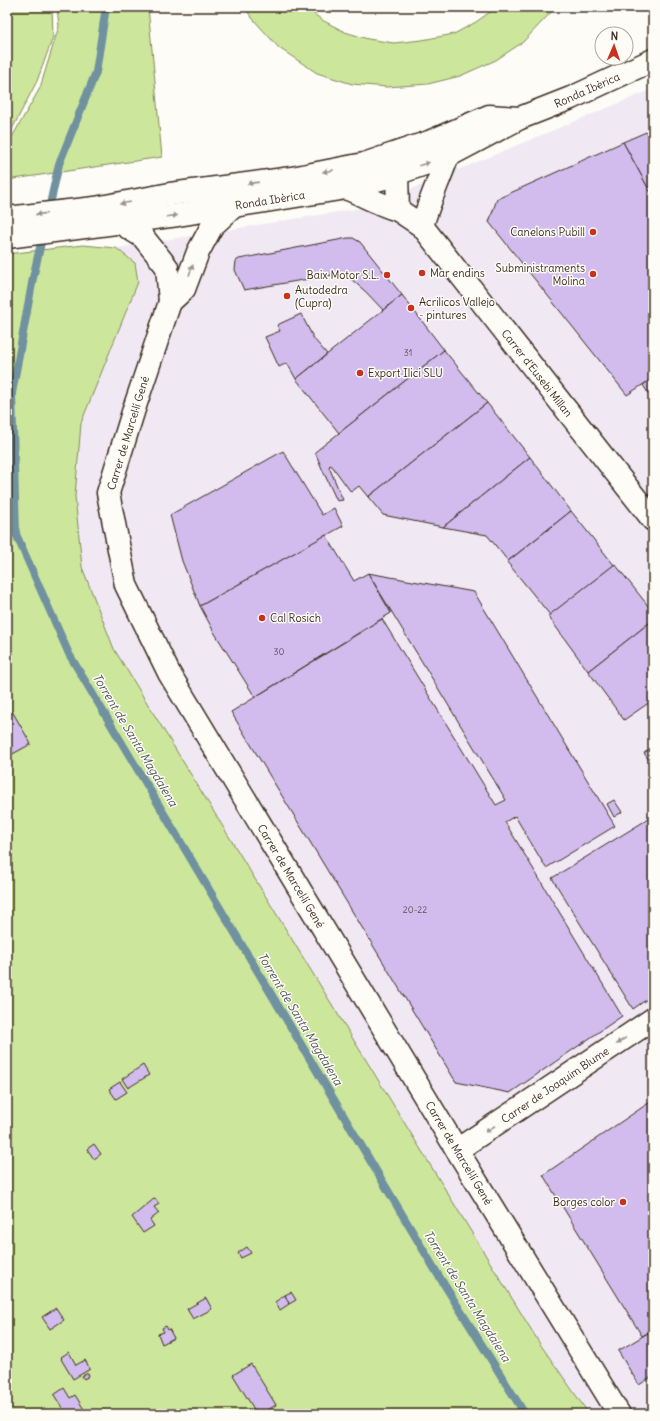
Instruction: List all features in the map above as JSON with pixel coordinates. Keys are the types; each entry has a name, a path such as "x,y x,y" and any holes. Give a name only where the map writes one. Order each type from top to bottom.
{"street":[{"name":"Ronda Ibèrica","path":"7,237 176,216 346,188 448,156 520,118 571,98 653,60"},
{"name":"Ronda Ibèrica","path":"7,218 75,210 170,194 299,176 364,164 429,142 489,116 520,118"},
{"path":"398,210 397,173 405,151"},
{"path":"422,226 428,206 448,156"},
{"name":"Carrer d'Eusebi Millan","path":"346,188 385,206 398,210 422,226 653,520"},
{"path":"170,302 184,289 198,252 212,226 234,206"},
{"path":"119,222 143,237 167,267 170,302"},
{"name":"Carrer de Marcel·lí Gené","path":"170,302 108,492 126,585 169,673 457,1150 619,1414"},
{"name":"Carrer de Joaquim Blume","path":"457,1150 653,1019"}],"shaded area":[{"path":"653,89 653,1414 589,1414 540,1344 114,649 82,567 75,496 81,423 138,282 135,263 116,248 368,207"}],"green space":[{"path":"7,7 52,7 53,37 37,81 7,139"},
{"path":"57,7 148,7 162,157 7,180 7,146 40,88 59,26"},
{"path":"244,7 305,7 322,20 345,32 368,39 394,43 454,34 476,22 497,7 556,7 523,42 496,60 460,76 428,84 387,87 352,84 317,73 279,48"},
{"path":"83,245 116,248 135,263 138,282 81,423 75,496 82,567 114,649 540,1344 589,1414 7,1414 7,254"}],"building":[{"path":"653,129 653,197 623,142"},
{"path":"623,142 653,197 653,378 627,395 489,222 497,199"},
{"path":"353,238 360,242 402,295 383,310 366,292 344,273 244,290 235,270 236,261 239,259"},
{"path":"402,295 444,350 339,433 296,379"},
{"path":"301,314 314,339 327,354 296,379 287,363 279,367 265,337 280,331 277,325"},
{"path":"444,350 487,403 368,497 359,486 351,492 330,465 329,467 343,500 337,501 315,452"},
{"path":"653,378 653,401 643,385"},
{"path":"487,403 530,457 443,527 383,515 368,497"},
{"path":"283,451 322,515 334,508 343,526 200,606 182,561 170,515"},
{"path":"530,457 571,511 508,561 487,535 443,527"},
{"path":"571,511 614,565 550,615 507,562"},
{"path":"326,535 354,581 368,573 391,613 255,697 214,632 200,606"},
{"path":"615,564 653,612 653,620 588,671 548,616"},
{"path":"368,573 474,592 615,826 546,868 515,816 505,822 622,1016 510,1093 456,1082 231,712 382,619 496,805 506,800"},
{"path":"653,620 653,700 624,720 588,671"},
{"path":"12,711 31,744 7,757 7,714"},
{"path":"653,747 653,766 644,753"},
{"path":"614,800 622,812 614,817 607,804"},
{"path":"653,816 653,995 633,1009 552,878"},
{"path":"143,1065 149,1075 128,1088 122,1079"},
{"path":"120,1082 127,1092 116,1099 109,1089"},
{"path":"653,1100 653,1330 642,1336 543,1175"},
{"path":"94,1144 101,1154 94,1159 87,1149"},
{"path":"155,1198 159,1204 154,1207 159,1213 150,1220 154,1226 143,1233 132,1217"},
{"path":"247,1247 251,1253 241,1258 238,1253"},
{"path":"291,1292 296,1300 289,1304 285,1295"},
{"path":"285,1295 289,1304 280,1310 275,1302"},
{"path":"206,1298 212,1309 193,1319 187,1309"},
{"path":"56,1308 64,1320 50,1329 42,1317"},
{"path":"166,1326 174,1338 162,1344 158,1334 164,1332 162,1328"},
{"path":"653,1330 653,1376 639,1385 618,1351"},
{"path":"69,1352 76,1365 85,1360 90,1369 73,1379 61,1359 61,1357"},
{"path":"251,1364 276,1405 266,1411 268,1414 257,1414 233,1375"},
{"path":"88,1373 89,1376 84,1379 82,1376"},
{"path":"64,1388 70,1398 75,1395 85,1411 80,1414 66,1414 54,1395"}],"waterway":[{"name":"Torrent de Santa Magdalena","path":"48,213 59,164 96,72 106,7"},
{"name":"Torrent de Santa Magdalena","path":"43,234 33,278 12,393 16,534 69,654 437,1273 525,1414"}],"place":[{"name":"Canelons Pubill","path":"593,232"},
{"name":"Mar endins","path":"422,273"},
{"name":"Subministraments Molina","path":"593,274"},
{"name":"Baix Motor S.L.","path":"387,275"},
{"name":"Autodedra (Cupra)","path":"287,296"},
{"name":"Acrilicos Vallejo - pintures","path":"411,308"},
{"name":"Export Ilici SLU","path":"360,373"},
{"name":"Cal Rosich","path":"262,618"},
{"name":"Borges color","path":"623,1202"}]}
